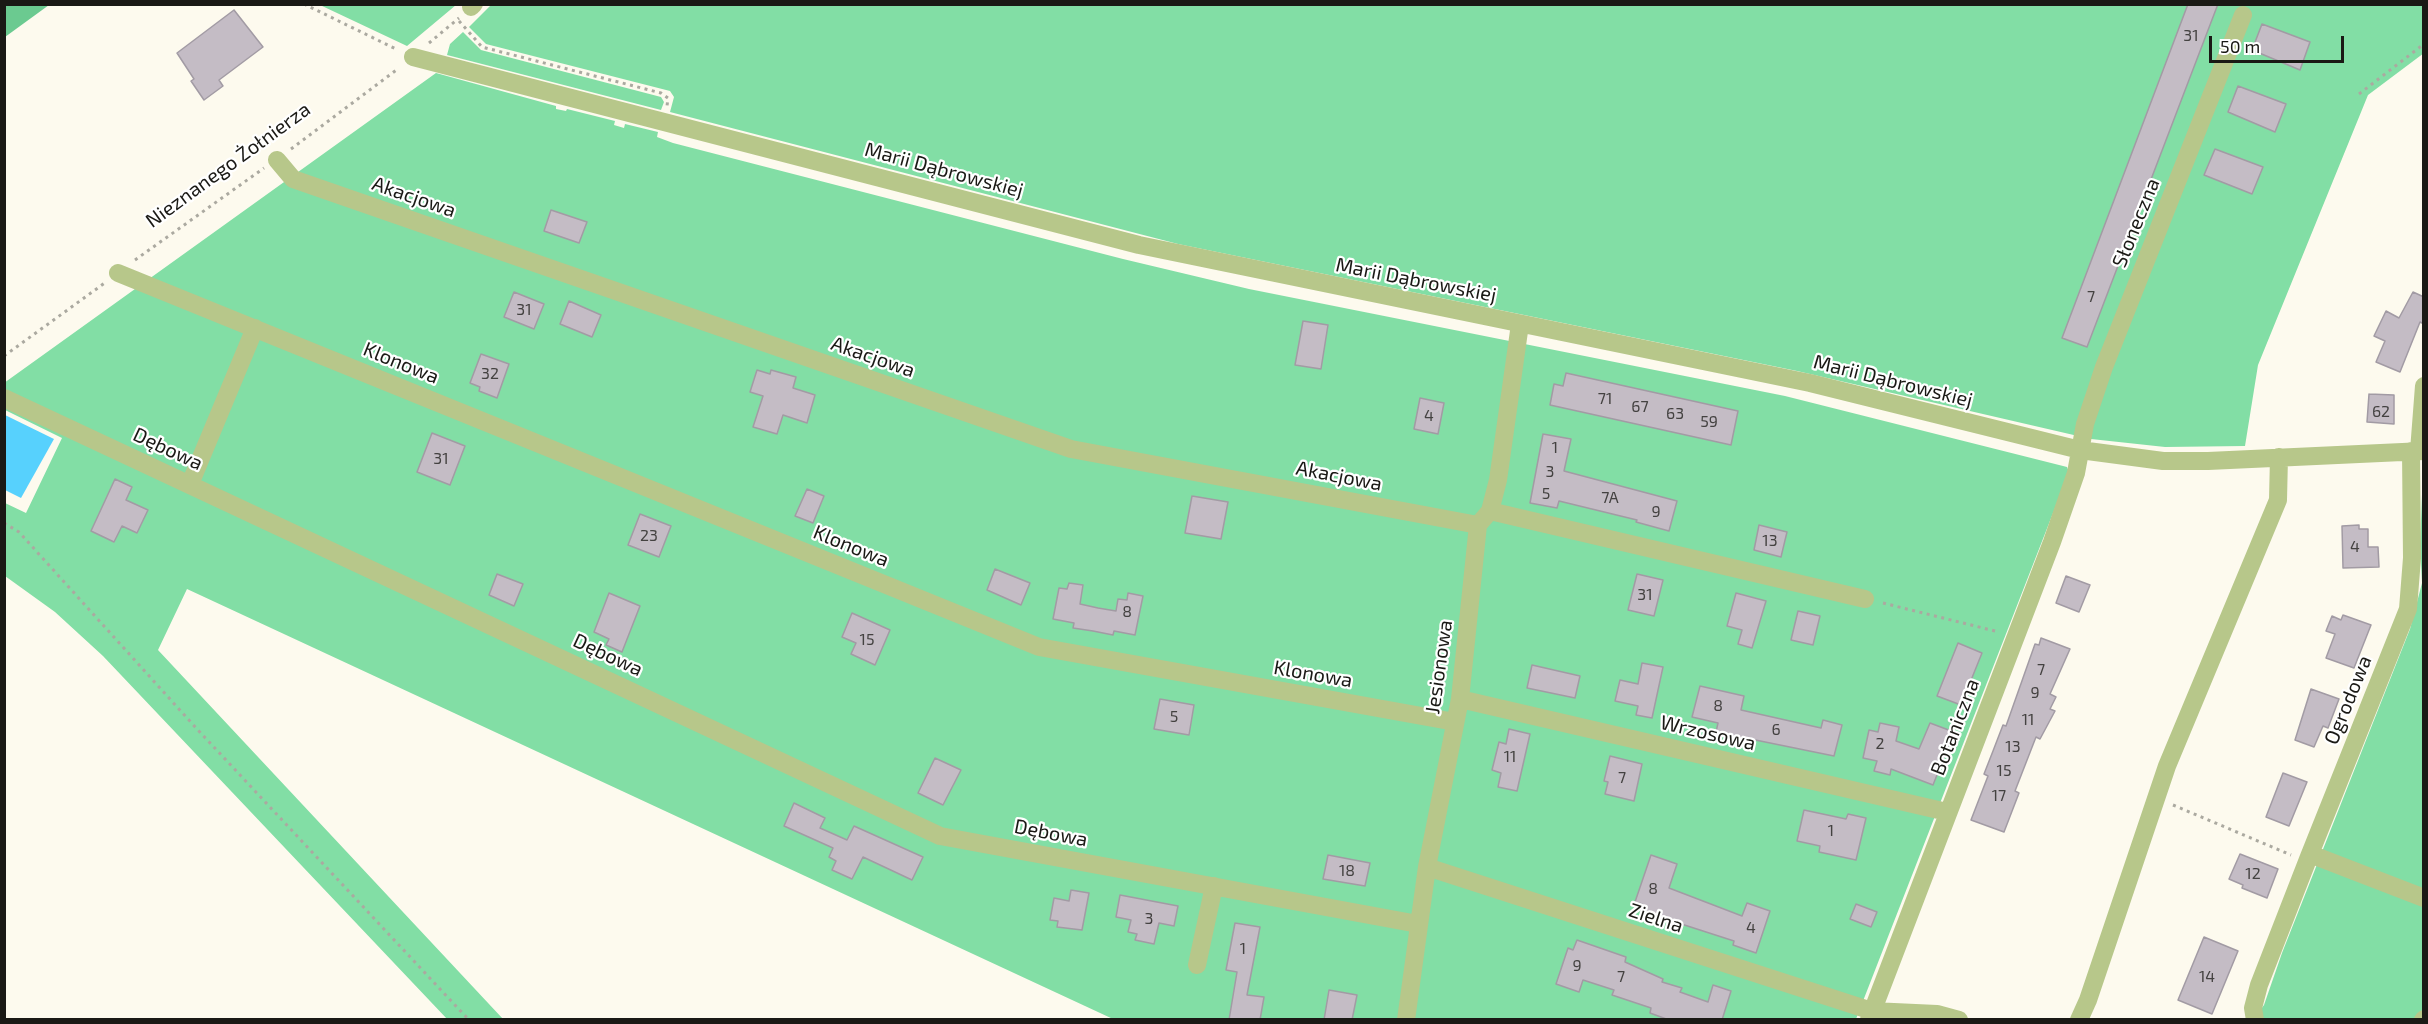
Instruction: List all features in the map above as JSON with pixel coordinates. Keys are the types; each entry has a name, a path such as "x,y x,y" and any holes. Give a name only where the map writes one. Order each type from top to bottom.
{"street":[{"name":"Słoneczna","path":"2080,450 2085,424 2104,367 2243,15"},
{"name":"Marii Dąbrowskiej","path":"413,57 1139,245 1810,383 2080,450 2163,461 2418,451"},
{"name":"Akacjowa","path":"277,160 292,179 1071,449 1478,525"},
{"name":"Klonowa","path":"118,273 1039,647 1455,722"},
{"path":"1478,525 1490,511 1498,480 1520,324"},
{"path":"190,484 255,328"},
{"name":"Ogrodowa","path":"2255,1020 2253,1008 2259,985 2408,609 2424,386"},
{"name":"Dębowa","path":"4,398 940,836 1418,924"},
{"name":"Botaniczna","path":"1870,1015 2076,473 2080,450"},
{"path":"2079,1020 2088,1000 2157,797 2278,500 2279,457"},
{"path":"1490,511 1865,599"},
{"name":"Jesionowa","path":"1406,1020 1427,867 1460,699 1478,525"},
{"path":"2412,558 2424,574"},
{"name":"Wrzosowa","path":"1460,699 1947,812"},
{"path":"2308,858 2424,898"},
{"name":"Zielna","path":"1427,867 1870,1015 1937,1014 1959,1020"},
{"path":"1197,965 1214,886"}],"path":[{"path":"304,4 413,57"},
{"name":"Nieznanego Żołnierza","path":"4,356 277,160 413,57 473,6"},
{"path":"457,19 482,47 665,94 668,98 666,112"},
{"path":"2359,94 2424,44"},
{"path":"4,523 19,532 197,729 469,1020"},
{"path":"1865,599 2015,636"},
{"path":"2157,797 2308,858"}],"green space":[{"path":"5,4 49,4 49,5 5,37"},
{"path":"492,4 2423,4 2424,53 2368,95 2258,365 2245,446 2165,447 2091,439 1797,371 1178,244 670,112 674,97 670,91 486,44 469,27"},
{"path":"320,5 456,5 407,46"},
{"path":"463,32 481,50 661,97 664,102 661,110 447,55 450,44"},
{"path":"436,73 556,106 556,109 566,111 567,109 615,121 614,125 624,128 625,124 658,132 657,137 673,143 1123,259 1249,289 1785,396 2067,467 2069,472 1856,1019 1113,1019 187,589 158,650 503,1019 448,1020 103,656 55,612 5,576 5,503 26,513 62,438 5,410 4,383"},
{"path":"2423,469 2423,1019 2253,1020 2264,1005 2282,953 2410,629 2422,583 2420,546"}],"water":[{"path":"5,415 54,439 21,498 5,490"}],"building":[{"path":"2188,4 2218,4 2087,347 2062,338"},
{"path":"234,10 263,47 219,80 223,86 204,100 191,81 194,79 177,53"},
{"path":"2262,24 2310,42 2300,70 2252,50"},
{"path":"2238,86 2286,104 2275,132 2228,112"},
{"path":"2215,149 2263,167 2252,194 2204,175"},
{"path":"551,210 587,222 579,243 544,231"},
{"path":"514,292 544,304 534,329 504,317"},
{"path":"2413,292 2424,297 2424,324 2420,322 2400,372 2376,362 2385,341 2374,336 2386,311 2399,318"},
{"path":"569,301 601,315 592,337 560,324"},
{"path":"1303,321 1328,325 1321,369 1295,365"},
{"path":"481,354 509,364 497,398 479,391 480,387 470,383"},
{"path":"757,370 770,374 771,370 796,377 793,388 815,395 807,423 783,415 777,434 753,427 763,396 750,392"},
{"path":"1566,373 1738,411 1731,445 1550,405 1554,384 1563,386"},
{"path":"2369,394 2394,395 2394,424 2367,422"},
{"path":"1420,398 1444,403 1438,434 1414,429"},
{"path":"432,433 465,446 450,485 417,472"},
{"path":"1543,434 1571,439 1564,471 1677,501 1669,531 1636,522 1637,520 1559,501 1557,508 1530,503"},
{"path":"115,479 132,487 126,500 148,510 137,533 122,526 114,542 91,531"},
{"path":"807,489 824,496 813,523 795,516"},
{"path":"1192,496 1228,502 1221,539 1185,533"},
{"path":"640,514 671,526 659,557 628,545"},
{"path":"1759,525 1787,532 1781,557 1754,550"},
{"path":"2359,525 2359,529 2368,529 2368,547 2378,547 2379,567 2343,568 2342,526"},
{"path":"995,569 1030,583 1021,605 987,590"},
{"path":"497,574 523,584 514,606 489,595"},
{"path":"1637,574 1663,580 1654,616 1628,610"},
{"path":"2066,576 2090,585 2079,612 2056,603"},
{"path":"1069,583 1083,585 1080,604 1098,608 1116,611 1118,599 1127,600 1128,593 1143,596 1135,635 1114,631 1113,635 1073,628 1074,623 1053,619 1059,588 1067,589"},
{"path":"609,593 640,606 622,652 606,645 609,639 594,632"},
{"path":"1736,593 1766,601 1752,648 1738,644 1742,630 1727,626"},
{"path":"1798,611 1820,616 1813,645 1791,640"},
{"path":"852,613 890,630 875,665 851,654 856,643 842,637"},
{"path":"2343,615 2371,625 2354,668 2326,658 2335,634 2326,631 2332,616 2341,620"},
{"path":"2041,638 2070,649 2050,694 2056,697 2050,709 2055,711 2040,739 2036,737 2015,791 2019,793 2004,832 1971,820 1988,776 1984,774 2003,725 2006,726 2035,644 2039,645"},
{"path":"1958,643 1982,653 1961,705 1937,696"},
{"path":"1642,663 1663,667 1652,718 1636,715 1638,706 1615,701 1620,680 1638,684"},
{"path":"1532,665 1580,676 1575,698 1527,688"},
{"path":"1700,686 1744,696 1741,710 1821,728 1823,720 1842,725 1834,756 1716,732 1718,723 1692,717"},
{"path":"2311,689 2339,699 2328,728 2323,726 2314,747 2295,740"},
{"path":"1160,699 1194,705 1189,735 1154,729"},
{"path":"1880,723 1899,727 1896,741 1919,749 1930,723 1954,732 1933,785 1891,769 1890,775 1874,771 1877,761 1863,758 1869,730 1878,732"},
{"path":"1509,729 1530,734 1517,791 1498,787 1501,773 1492,770 1499,742 1506,744"},
{"path":"1610,756 1642,764 1634,801 1605,794 1608,782 1604,781"},
{"path":"935,758 961,770 943,805 918,793"},
{"path":"2283,773 2307,782 2289,826 2266,817"},
{"path":"794,803 825,818 820,828 847,840 854,826 923,857 912,880 863,857 852,879 832,870 836,861 829,857 833,848 784,826"},
{"path":"1804,810 1846,819 1848,814 1866,818 1856,860 1819,852 1820,846 1797,841"},
{"path":"2240,854 2278,869 2267,898 2242,888 2243,885 2229,879"},
{"path":"1328,855 1370,863 1365,886 1323,879"},
{"path":"1651,855 1677,864 1669,888 1742,916 1747,903 1770,911 1756,953 1733,945 1734,941 1641,911 1642,904 1635,902"},
{"path":"1071,890 1089,893 1082,930 1057,927 1058,921 1050,920 1054,898 1069,901"},
{"path":"1120,895 1178,906 1174,926 1159,923 1154,944 1135,940 1137,934 1128,932 1131,920 1116,917"},
{"path":"1856,904 1877,912 1871,927 1850,919"},
{"path":"1235,923 1260,927 1247,995 1264,997 1260,1020 1229,1020 1237,972 1226,970"},
{"path":"2204,937 2238,951 2212,1014 2178,1000"},
{"path":"1577,940 1626,957 1625,962 1663,979 1662,982 1682,988 1680,992 1708,1002 1713,985 1731,991 1722,1020 1669,1020 1650,1013 1651,1008 1612,995 1614,990 1583,980 1579,992 1556,984 1568,948 1573,950"},
{"path":"1329,990 1357,995 1352,1020 1324,1020"}]}
